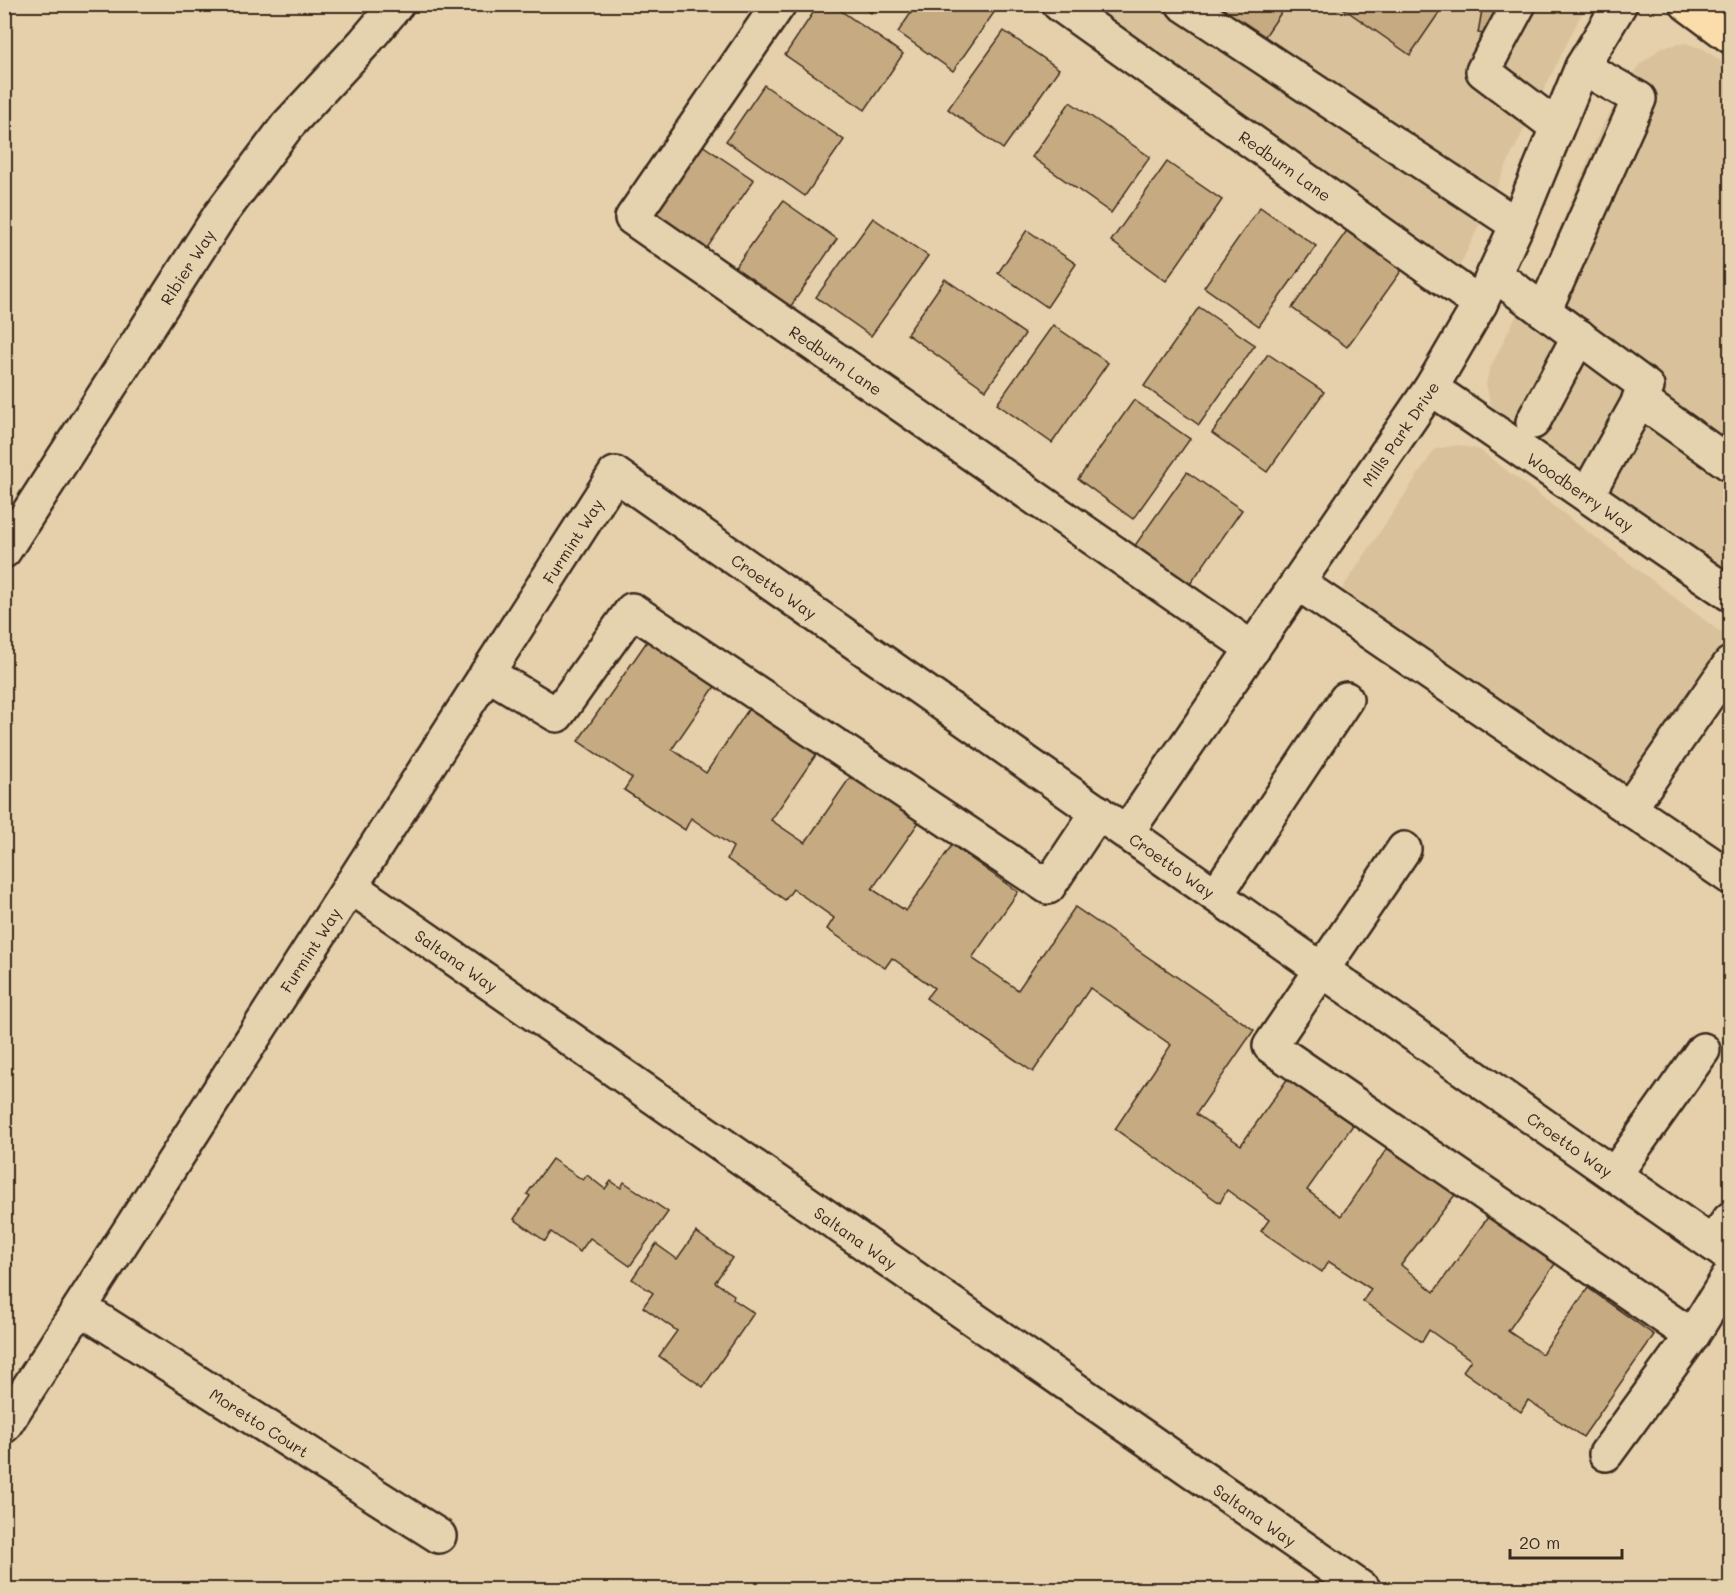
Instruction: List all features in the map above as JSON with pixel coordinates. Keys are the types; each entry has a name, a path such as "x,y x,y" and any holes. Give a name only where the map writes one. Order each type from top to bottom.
{"main road":[{"path":"1687,4 1731,36"}],"street":[{"name":"Ribier Way","path":"4,551 220,215 287,126 397,4"},
{"name":"Redburn Lane","path":"779,4 632,218 1254,649"},
{"name":"Redburn Lane","path":"1059,4 1480,304"},
{"path":"1183,4 1517,225"},
{"path":"1519,4 1483,71 1557,127"},
{"name":"Mills Park Drive","path":"1127,832 1431,388 1480,304 1517,225 1582,67 1620,4"},
{"path":"1544,311 1639,99 1582,67"},
{"path":"1494,274 1647,387 1587,495"},
{"path":"1533,422 1579,336"},
{"name":"Woodberry Way","path":"1431,388 1587,495 1726,581"},
{"path":"1639,399 1731,464"},
{"name":"Furmint Way","path":"4,1426 615,474"},
{"name":"Croetto Way","path":"615,474 1615,1174 1725,1239"},
{"path":"1298,584 1731,877"},
{"path":"487,673 557,715 632,610 1048,887 1098,812"},
{"path":"1629,808 1731,664"},
{"path":"1216,895 1346,699"},
{"path":"1404,849 1270,1046 1692,1336"},
{"name":"Saltana Way","path":"350,886 1364,1590"},
{"path":"1615,1174 1703,1050"},
{"path":"1606,1454 1692,1336 1731,1275"},
{"name":"Moretto Court","path":"80,1308 439,1536"}],"shaded area":[{"path":"1089,5 1586,5 1510,158 1460,266"},
{"path":"1685,43 1704,49 1730,68 1730,572 1516,430 1498,414 1490,403 1486,383 1490,368 1513,322 1538,279 1604,123 1638,66 1662,47"},
{"path":"1458,445 1480,450 1727,637 1622,787 1338,595 1435,449"}],"building":[{"path":"819,4 831,4 903,54 865,110 785,55"},
{"path":"858,4 877,4 871,13"},
{"path":"917,4 1000,4 953,71 898,32"},
{"path":"1196,4 1287,4 1257,48"},
{"path":"1337,4 1445,4 1410,55"},
{"path":"1483,4 1527,4 1518,42 1478,33"},
{"path":"1004,31 1059,69 1003,149 948,109"},
{"path":"764,85 844,140 805,196 726,141"},
{"path":"1070,102 1150,157 1111,213 1032,157"},
{"path":"699,143 754,180 698,261 643,221"},
{"path":"1167,162 1222,200 1166,281 1111,241"},
{"path":"783,201 837,239 782,319 726,280"},
{"path":"1260,207 1316,246 1259,326 1204,287"},
{"path":"873,218 928,256 871,336 816,297"},
{"path":"1348,229 1404,267 1347,347 1292,308"},
{"path":"1027,230 1076,264 1047,307 998,273"},
{"path":"945,279 1025,334 986,390 907,334"},
{"path":"1199,307 1255,345 1199,425 1144,386"},
{"path":"1053,325 1108,363 1052,443 997,404"},
{"path":"1268,354 1324,392 1267,472 1212,433"},
{"path":"1134,400 1190,439 1133,519 1078,479"},
{"path":"1187,472 1242,510 1186,590 1131,551"},
{"path":"650,637 718,682 672,749 706,773 750,707 818,752 771,820 805,843 851,776 919,822 872,889 906,911 952,845 1018,892 972,958 1018,990 1075,907 1254,1030 1196,1114 1241,1145 1288,1078 1353,1125 1307,1190 1341,1216 1388,1147 1455,1195 1401,1265 1434,1292 1488,1217 1555,1264 1508,1331 1542,1354 1588,1288 1654,1335 1583,1437 1528,1400 1521,1412 1463,1371 1471,1360 1429,1330 1422,1342 1363,1301 1371,1289 1328,1261 1322,1272 1261,1231 1269,1220 1227,1190 1220,1203 1115,1129 1171,1045 1090,988 1033,1072 926,998 934,988 892,958 885,968 827,929 834,918 793,889 785,900 727,859 733,847 691,818 685,830 624,790 632,778 578,741"},
{"path":"552,1159 583,1180 587,1175 605,1189 611,1181 621,1188 624,1182 668,1212 630,1266 590,1238 580,1252 551,1232 545,1241 514,1219 530,1196 527,1194"},
{"path":"696,1232 732,1258 715,1282 734,1295 733,1299 754,1313 703,1387 659,1356 677,1331 643,1307 653,1293 632,1279 656,1244 677,1259"}]}
